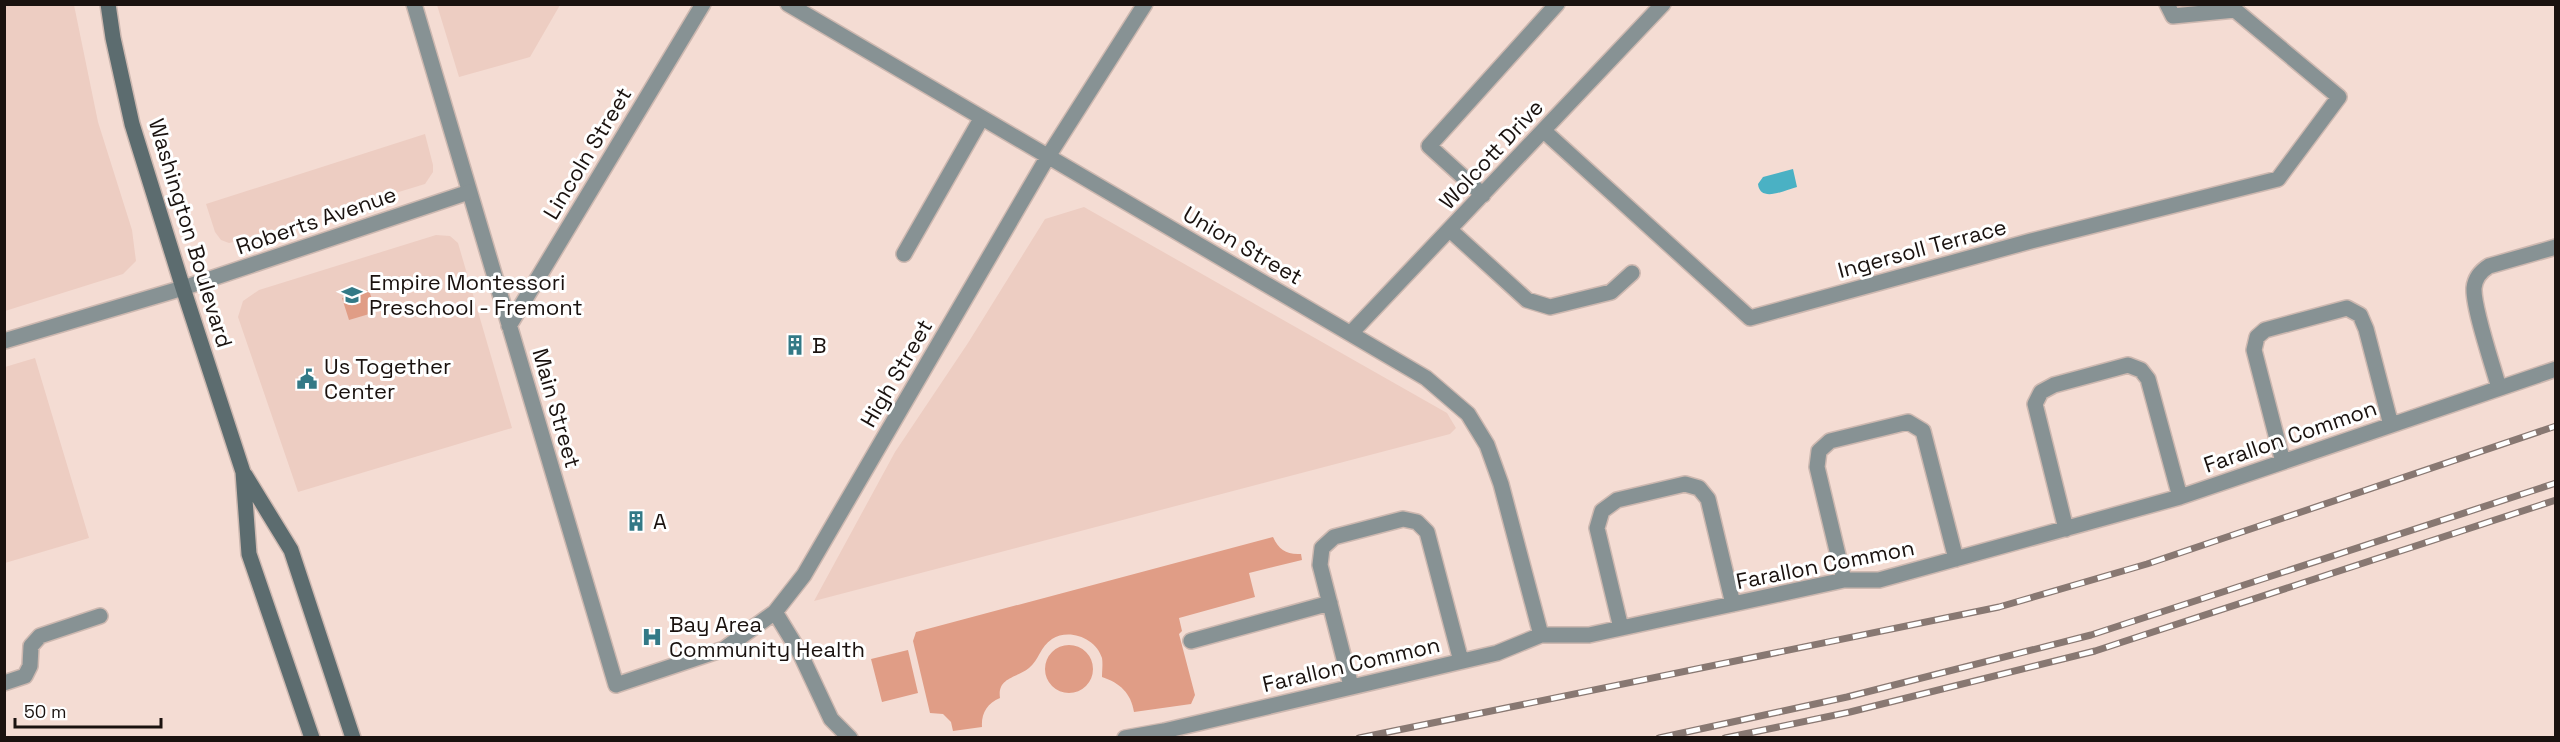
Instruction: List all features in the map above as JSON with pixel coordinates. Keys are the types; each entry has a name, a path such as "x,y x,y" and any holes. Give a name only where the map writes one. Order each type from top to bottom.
{"main road":[{"name":"Washington Boulevard","path":"108,4 113,38 132,123 243,472 291,550 353,738"},
{"name":"Washington Boulevard","path":"243,472 249,554 312,738"}],"street":[{"name":"Main Street","path":"414,4 616,686"},
{"name":"Lincoln Street","path":"509,326 703,4"},
{"name":"Union Street","path":"788,4 1047,158 1426,378 1468,414 1487,445 1501,484 1541,635"},
{"name":"High Street","path":"616,686 724,649 775,612 804,574 1047,158 1145,4"},
{"path":"1483,195 1429,146 1557,4"},
{"name":"Ingersoll Terrace","path":"1544,131 1750,318 2031,241 2278,179 2339,97 2235,10 2173,16 2167,4"},
{"name":"Wolcott Drive","path":"1351,333 1544,131 1657,6"},
{"path":"904,254 981,119"},
{"name":"Roberts Avenue","path":"4,341 183,288 469,192"},
{"path":"1450,230 1527,300 1550,307 1611,292 1632,273"},
{"path":"2499,388 2475,299 2476,279 2482,270 2489,266 2556,247"},
{"path":"2283,462 2254,350 2257,337 2265,330 2347,308 2360,315 2366,329 2391,425"},
{"path":"2067,529 2035,404 2041,392 2076,379 2128,365 2141,370 2148,379 2180,497"},
{"name":"Farallon Common","path":"1125,738 1497,653 1541,635 1589,635 1844,580 1879,580 2180,497 2556,369"},
{"path":"1844,580 1817,467 1819,451 1830,441 1908,422 1923,431 1956,559"},
{"path":"1621,628 1597,528 1602,512 1617,500 1685,484 1699,488 1708,499 1733,604"},
{"path":"1351,686 1320,565 1322,548 1335,537 1403,519 1417,522 1427,532 1461,661"},
{"path":"1191,641 1330,603"},
{"path":"775,612 801,653 831,719 850,738"},
{"path":"4,683 26,676 30,666 31,646 40,636 100,616"}],"shaded area":[{"path":"5,4 74,5 98,122 132,230 136,261 123,274 5,311"},
{"path":"437,4 560,5 530,57 459,77"},
{"path":"425,134 433,172 425,184 238,241 229,243 221,240 215,232 206,204"},
{"path":"1084,207 1447,413 1456,428 1450,434 814,601 895,452 968,343 1045,219"},
{"path":"436,235 450,236 458,243 512,428 298,492 238,317 243,301 259,290"},
{"path":"369,290 376,312 349,320 342,298"},
{"path":"35,358 89,538 5,563 5,367"},
{"path":"1273,537 1284,551 1301,554 1302,560 1249,573 1255,597 1179,618 1182,631 1179,634 1195,695 1191,704 1134,712 1133,705 1124,690 1114,682 1102,677 1102,658 1094,645 1081,637 1066,635 1052,639 1029,668 1005,682 1000,691 1000,698 986,709 982,727 953,731 951,722 943,714 930,713 913,641 916,632"},
{"path":"1064,645 1074,645 1086,652 1093,664 1093,674 1086,686 1074,693 1064,693 1049,682 1045,674 1045,664 1056,649"},
{"path":"908,650 918,693 882,702 871,659"}],"water":[{"path":"1793,169 1797,187 1774,194 1763,193 1760,190 1758,184 1763,177"}],"railway":[{"path":"1359,738 1999,607 2147,564 2556,426"},
{"path":"1659,738 1847,697 2091,635 2556,483"},
{"path":"1725,738 1850,712 2095,651 2556,500"}],"place":[{"name":"Empire Montessori Preschool - Fremont","path":"352,295"},
{"name":"B","path":"795,345"},
{"name":"Us Together Center","path":"307,379"},
{"name":"A","path":"636,521"},
{"name":"Bay Area Community Health","path":"652,637"}]}
